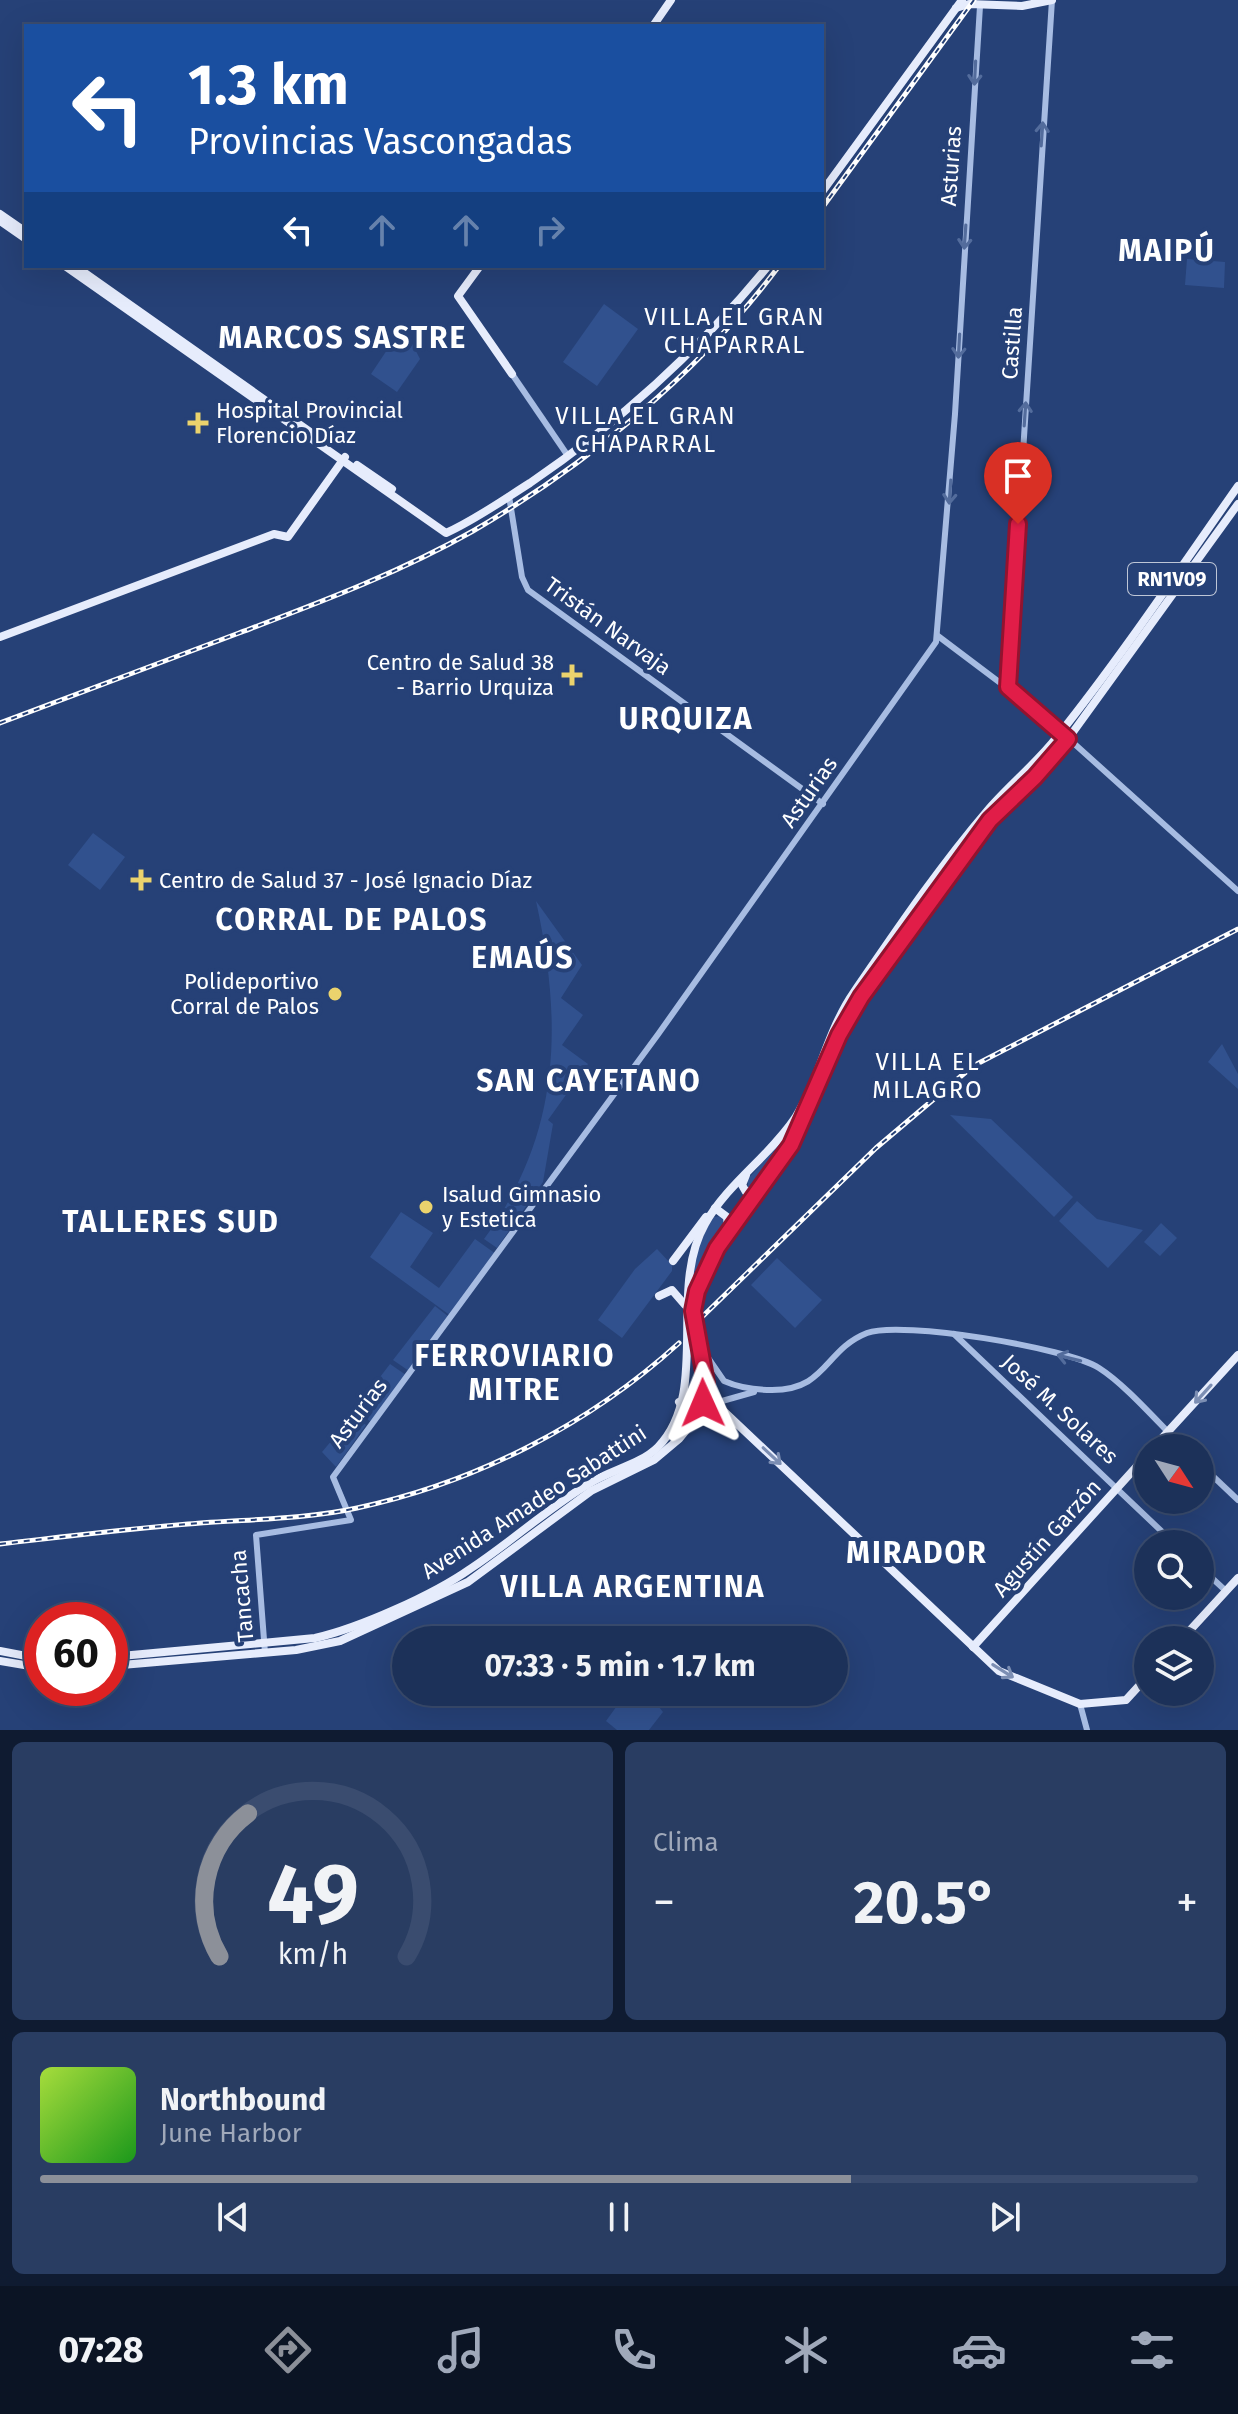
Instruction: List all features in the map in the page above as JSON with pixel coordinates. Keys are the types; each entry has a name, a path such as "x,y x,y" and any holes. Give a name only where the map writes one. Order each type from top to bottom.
{"main road":[{"path":"654,24 671,0"},
{"path":"824,189 962,0"},
{"path":"955,8 969,4 1022,6 1052,0"},
{"path":"0,214 24,231"},
{"path":"0,221 24,238"},
{"path":"68,268 449,532 507,498 568,456 652,389 766,268"},
{"path":"78,268 344,459"},
{"path":"479,268 458,296 512,374"},
{"path":"0,637 274,534 288,537 344,459"},
{"name":"Avenida Amadeo Sabattini","path":"128,1664 340,1641 463,1585 591,1491 662,1455 686,1433 701,1410 706,1383 693,1315 695,1297 708,1266 727,1234 763,1186 804,1122 821,1067 856,1006 990,820 1035,777 1238,486"},
{"name":"Avenida Amadeo Sabattini","path":"1064,735 1238,504"},
{"name":"Avenida Amadeo Sabattini","path":"128,1656 264,1648 347,1629 462,1575 587,1485 654,1451 670,1428 684,1382 690,1343 686,1306 688,1266 713,1211 783,1135 814,1084"},
{"path":"749,1171 742,1185 746,1192 754,1193 763,1186"},
{"path":"673,1261 697,1225 713,1211 729,1221 727,1234"},
{"path":"659,1296 675,1291 686,1306"},
{"path":"1167,1433 1238,1355"},
{"path":"684,1382 696,1373 706,1383"},
{"path":"679,1402 687,1412 715,1403 1002,1673 1080,1704 1126,1700 1134,1691"},
{"name":"Agustín Garzón","path":"973,1647 1134,1469"},
{"path":"1194,1626 1238,1578"},
{"path":"0,1651 24,1656"},
{"path":"0,1661 24,1665"}],"street":[{"name":"Castilla","path":"1008,687 1052,0"},
{"name":"Asturias","path":"256,1535 351,1520 333,1477 674,1013 938,636 980,6"},
{"path":"512,374 568,456"},
{"name":"Tristán Narvaja","path":"507,498 523,582 559,613 823,804"},
{"path":"938,636 1008,687 1238,891"},
{"path":"715,1403 761,1390 805,1386 854,1339 875,1330 923,1329 1076,1359 1099,1368 1167,1433"},
{"name":"José M. Solares","path":"954,1334 1160,1530"},
{"path":"700,1346 724,1381 761,1390"},
{"path":"1214,1477 1238,1500"},
{"name":"Tancacha","path":"256,1535 264,1648"},
{"path":"1214,1580 1226,1591"},
{"path":"1080,1704 1087,1730"}],"shaded area":[{"path":"1187,259 1225,262 1224,288 1185,285"},
{"path":"604,304 638,329 597,386 563,362"},
{"path":"403,326 420,359 397,392 371,374"},
{"path":"93,833 125,857 100,890 68,865"},
{"path":"536,901 582,965 561,998 583,1015 562,1045 588,1064 548,1120 553,1124 543,1182 497,1248 484,1239 509,1199 528,1159 541,1118 549,1077 552,1034 550,991"},
{"path":"1222,1044 1238,1074 1238,1089 1208,1062"},
{"path":"811,1091 790,1139 759,1187 748,1190 748,1179 780,1143"},
{"path":"950,1115 991,1119 1073,1197 1054,1217"},
{"path":"1077,1201 1097,1219 1143,1230 1108,1268 1059,1221"},
{"path":"401,1212 433,1233 410,1267 439,1288 475,1239 496,1254 451,1316 370,1257"},
{"path":"721,1216 726,1225 703,1269 689,1309 689,1285 697,1249 714,1217"},
{"path":"1161,1223 1177,1238 1160,1256 1144,1242"},
{"path":"657,1249 672,1265 672,1271 622,1338 598,1320 635,1269"},
{"path":"777,1258 822,1300 795,1328 751,1285"},
{"path":"435,1306 449,1317 409,1371 393,1360"},
{"path":"390,1364 406,1375 371,1422 355,1410"},
{"path":"353,1415 366,1425 336,1467 322,1452"},
{"path":"617,1706 658,1706 663,1712 649,1730 617,1730 606,1721"}],"railway":[{"path":"824,205 974,0"},
{"path":"0,723 328,599 387,574 473,531 558,476 639,414 714,343 777,268"},
{"path":"701,1318 876,1148 973,1066 1238,929"},
{"path":"0,1544 164,1526 315,1515 401,1497 487,1466 569,1424 608,1399 679,1343"}],"place":[{"name":"Hospital Provincial Florencio Díaz","path":"198,423"},
{"name":"Centro de Salud 38 - Barrio Urquiza","path":"572,675"},
{"name":"Centro de Salud 37 - José Ignacio Díaz","path":"141,880"},
{"name":"Polideportivo Corral de Palos","path":"335,994"},
{"name":"Isalud Gimnasio y Estetica","path":"426,1207"}],"district":[{"name":"MAIPÚ","path":"1167,251"},
{"name":"VILLA EL GRAN CHAPARRAL","path":"735,331"},
{"name":"MARCOS SASTRE","path":"343,338"},
{"name":"VILLA EL GRAN CHAPARRAL","path":"646,430"},
{"name":"URQUIZA","path":"686,719"},
{"name":"CORRAL DE PALOS","path":"352,920"},
{"name":"EMAÚS","path":"523,958"},
{"name":"VILLA EL MILAGRO","path":"928,1076"},
{"name":"SAN CAYETANO","path":"589,1081"},
{"name":"TALLERES SUD","path":"171,1222"},
{"name":"FERROVIARIO MITRE","path":"515,1373"},
{"name":"MIRADOR","path":"917,1553"},
{"name":"VILLA ARGENTINA","path":"633,1587"}],"route":[{"path":"703,1403 706,1383 693,1311 697,1291 717,1248 791,1145 804,1122 830,1054 861,997 990,820 1024,789 1068,739 1008,687 1018,524"}]}
